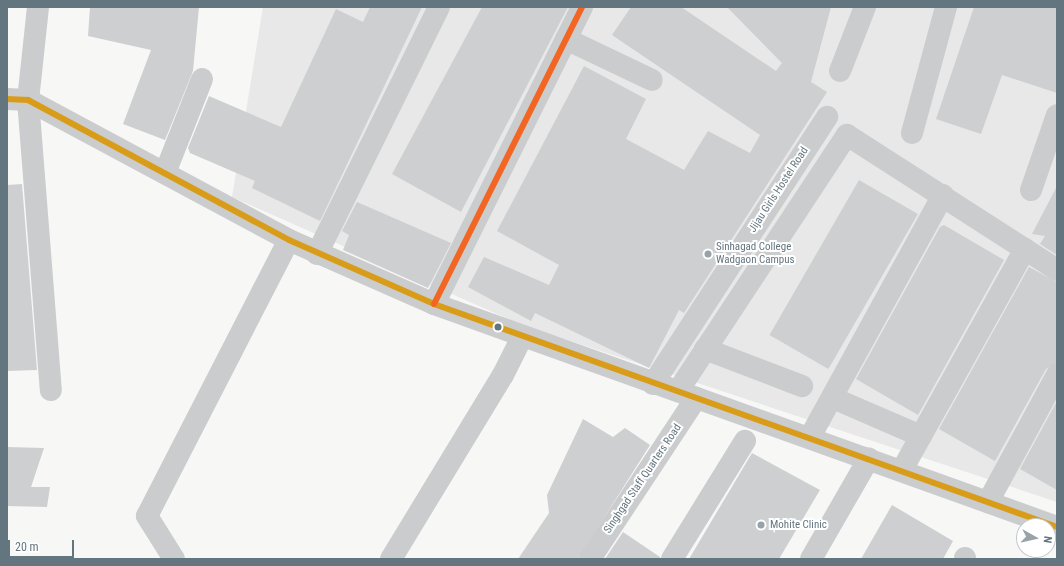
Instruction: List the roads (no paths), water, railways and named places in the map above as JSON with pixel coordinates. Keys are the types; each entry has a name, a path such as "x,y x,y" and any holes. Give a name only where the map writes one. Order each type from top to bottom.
{"street":[{"path":"38,7 28,100 51,390"},
{"path":"317,254 439,7"},
{"path":"434,304 582,7"},
{"path":"840,72 865,7"},
{"path":"912,132 946,7"},
{"path":"566,38 652,80"},
{"path":"165,173 202,79"},
{"path":"7,99 28,100 289,240 317,254 434,304 653,384 869,458 1057,527"},
{"path":"1031,190 1057,115"},
{"name":"Jijau Girls Hostel Road","path":"653,384 827,117"},
{"name":"Singhgad Staff Quarters Road","path":"590,559 687,395 705,349 847,135 943,195"},
{"path":"810,437 833,398 943,195 1057,270"},
{"path":"174,559 147,516 289,240"},
{"path":"902,470 1025,249"},
{"path":"391,559 503,375 522,337"},
{"path":"705,349 802,386"},
{"path":"988,502 1057,375"},
{"path":"833,398 921,436"},
{"path":"672,559 745,441"},
{"path":"811,559 869,458"}],"place":[{"name":"Sinhagad College Wadgaon Campus","path":"708,254"},
{"name":"Mohite Clinic","path":"761,525"}]}
